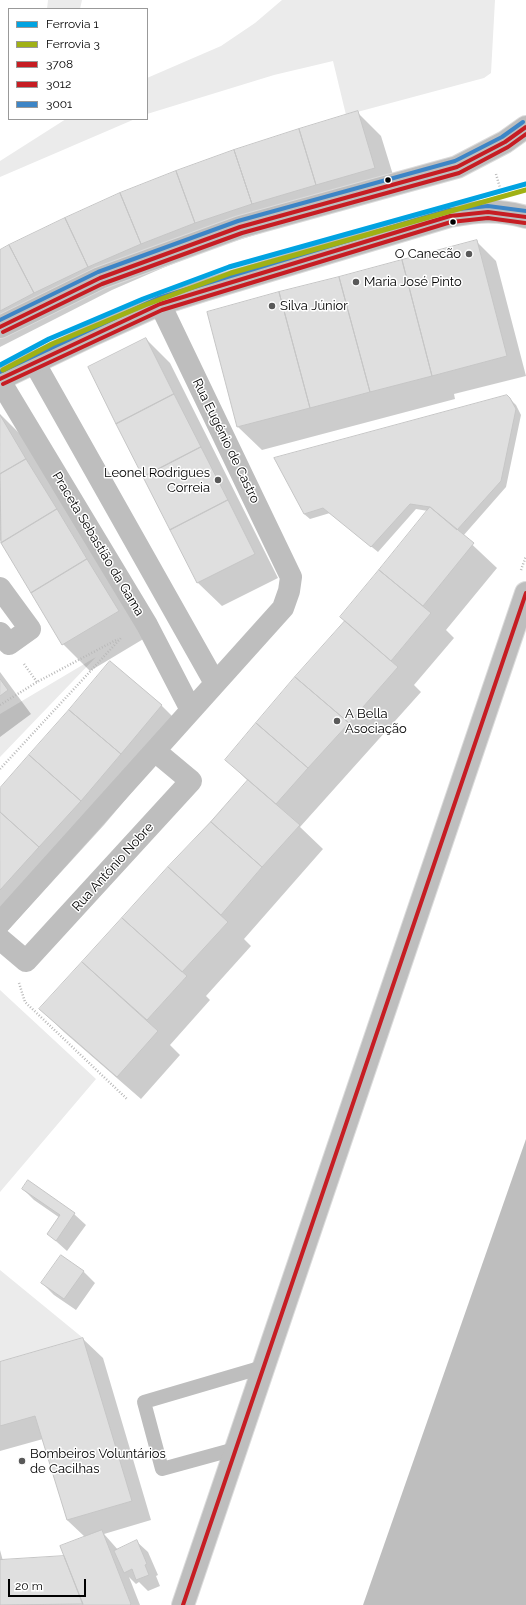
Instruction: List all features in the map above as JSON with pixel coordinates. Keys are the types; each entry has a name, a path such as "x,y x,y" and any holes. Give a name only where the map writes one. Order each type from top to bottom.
{"main road":[{"path":"0,327 100,278 240,227 457,167 488,152 526,127"},
{"path":"0,380 34,362 160,304 211,287 450,216 477,211 505,211 526,217"},
{"name":"Rua Eugénio de Castro","path":"160,304 290,577 289,591 283,608 215,683"},
{"path":"0,923 215,683 34,362"},
{"name":"Praceta Sebastião da Gama","path":"0,380 147,624 191,710"},
{"path":"0,588 30,629 9,644 0,633"},
{"path":"183,1605 526,593"},
{"name":"Rua António Nobre","path":"26,962 191,781 155,751"},
{"path":"0,939 26,962"}],"lane":[{"path":"235,1449 162,1469 144,1402 263,1367"}],"path":[{"path":"488,152 501,192 505,211"},
{"path":"0,705 37,682 147,624"},
{"path":"0,769 121,638"},
{"path":"26,962 19,982 25,1002 127,1099"}],"shaded area":[{"path":"48,0 82,0 80,8 47,8"},
{"path":"282,0 495,0 491,73 484,78 346,115 333,61 274,75 148,114 148,78 221,46 255,23"},
{"path":"64,120 133,120 0,177 0,161"},
{"path":"96,657 0,757 0,714"},
{"path":"0,990 96,1079 0,1192"},
{"path":"526,1139 526,1605 363,1605"},
{"path":"0,1270 83,1338 0,1362"}],"building":[{"path":"358,111 375,168 316,185 299,129"},
{"path":"299,129 316,185 252,204 234,150"},
{"path":"234,150 252,204 195,223 176,171"},
{"path":"176,171 195,223 141,244 120,193"},
{"path":"120,193 141,244 88,267 65,218"},
{"path":"65,218 88,267 34,293 9,245"},
{"path":"477,240 507,356 432,376 402,260"},
{"path":"9,245 34,293 0,311 0,250"},
{"path":"402,260 432,376 370,392 339,277"},
{"path":"339,277 370,392 310,408 279,292"},
{"path":"279,292 310,408 237,427 207,312"},
{"path":"146,338 174,394 116,424 88,367"},
{"path":"174,394 201,447 143,477 116,424"},
{"path":"507,395 516,409 501,481 457,530 430,507 410,504 371,547 323,508 304,514 274,458"},
{"path":"0,415 26,459 0,474"},
{"path":"201,447 228,500 170,530 143,477"},
{"path":"26,459 57,509 1,543 0,474"},
{"path":"228,500 255,554 197,583 170,530"},
{"path":"430,507 474,543 423,606 379,570"},
{"path":"57,509 87,559 31,593 1,543"},
{"path":"87,559 119,611 62,645 31,593"},
{"path":"379,570 431,613 391,661 340,617"},
{"path":"345,621 398,667 349,723 295,677"},
{"path":"110,661 162,705 121,754 69,710"},
{"path":"295,677 349,723 308,768 256,723"},
{"path":"0,679 8,690 0,696"},
{"path":"69,710 121,754 81,801 29,755"},
{"path":"256,723 308,768 276,804 225,760"},
{"path":"29,755 81,801 39,847 0,812 0,788"},
{"path":"248,780 300,825 262,867 211,822"},
{"path":"0,812 39,847 0,890"},
{"path":"211,822 262,867 221,915 168,867"},
{"path":"168,867 228,922 182,972 122,918"},
{"path":"122,918 187,976 147,1020 82,962"},
{"path":"82,962 158,1031 117,1077 39,1009"},
{"path":"28,1180 75,1213 56,1241 47,1234 60,1215 22,1189"},
{"path":"61,1255 84,1271 64,1299 41,1283"},
{"path":"83,1338 132,1501 67,1520 35,1416 0,1426 0,1362"},
{"path":"102,1530 131,1604 130,1605 83,1605 60,1546"},
{"path":"137,1540 147,1564 145,1565 149,1575 136,1580 132,1569 124,1573 114,1551"},
{"path":"64,1556 83,1604 0,1605 0,1560"}],"rail line":[{"name":"1","path":"0,365 49,339 143,299 229,267 526,184"},
{"name":"3","path":"3,370 52,344 145,305 231,273 526,190"}],"transit line":[{"name":"3001","path":"0,320 98,272 238,221 455,161 502,137 523,122"},
{"name":"3708","path":"0,327 100,278 240,227 457,167 505,142 526,127"},
{"name":"3012","path":"3,332 102,284 242,233 459,173 508,147 526,134"},
{"name":"3001","path":"0,372 158,298 449,210 488,206 526,211"},
{"name":"3708","path":"0,379 160,304 450,216 488,212 526,217"},
{"name":"3012","path":"3,384 162,310 451,222 488,218 525,223"},
{"name":"3708","path":"183,1605 526,593"}],"place":[{"name":"O Canecão","path":"469,254"},
{"name":"Maria José Pinto","path":"356,282"},
{"name":"Silva Júnior","path":"272,306"},
{"name":"Leonel Rodrigues Correia","path":"218,480"},
{"name":"A Bella Asociação","path":"337,721"},
{"name":"Bombeiros Voluntários de Cacilhas","path":"22,1461"}]}
